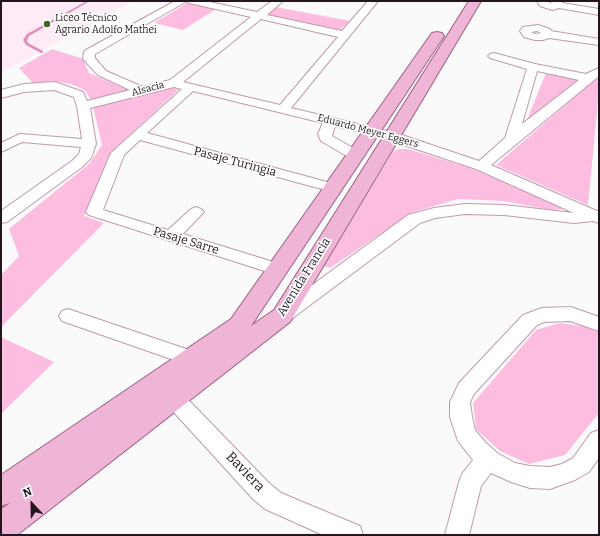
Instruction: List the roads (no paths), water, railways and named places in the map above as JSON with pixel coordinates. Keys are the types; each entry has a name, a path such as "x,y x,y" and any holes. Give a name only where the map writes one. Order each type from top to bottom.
{"main road":[{"name":"Avenida Francia","path":"1,528 166,390 191,358 239,325 461,1"},
{"name":"Avenida Francia","path":"1,492 282,316 391,136 476,1"},
{"path":"309,222 335,228"}],"street":[{"path":"142,91 102,73 89,59 90,52 182,1"},
{"path":"192,1 345,35"},
{"name":"Alsacia","path":"84,106 174,83 278,1"},
{"path":"283,109 373,1"},
{"path":"599,12 551,3 543,31 599,42"},
{"path":"494,56 534,67 588,78"},
{"path":"510,140 534,67"},
{"path":"481,166 510,140 588,78 599,71"},
{"name":"Eduardo Meyer Eggers","path":"174,83 391,136 481,166 597,215"},
{"path":"1,94 24,88 55,86 79,95 84,106 90,144 86,155 77,164 1,218"},
{"path":"138,135 191,87"},
{"path":"330,121 325,134 326,138 355,156"},
{"name":"Pasaje Turingia","path":"138,135 333,188"},
{"name":"Pasaje Sarre","path":"138,135 118,153 94,212 277,269"},
{"path":"1,148 20,138 90,144"},
{"path":"1,201 19,205"},
{"path":"282,316 414,220 434,213 465,209 504,210 574,218 597,215"},
{"path":"171,236 196,212"},
{"path":"599,324 571,314 542,315 530,320 466,389 460,402 461,418 466,434 477,449 489,460 511,472 530,477 550,478 567,473 581,465 599,440"},
{"path":"68,316 191,358"},
{"name":"Baviera","path":"166,390 261,491 273,501 351,535"},
{"path":"457,535 470,482 478,470 489,460"}],"waterway":[{"path":"42,52 27,44 25,40 28,35 89,1"}],"place":[{"name":"Liceo Técnico Agrario Adolfo Mathei","path":"47,24"}]}
